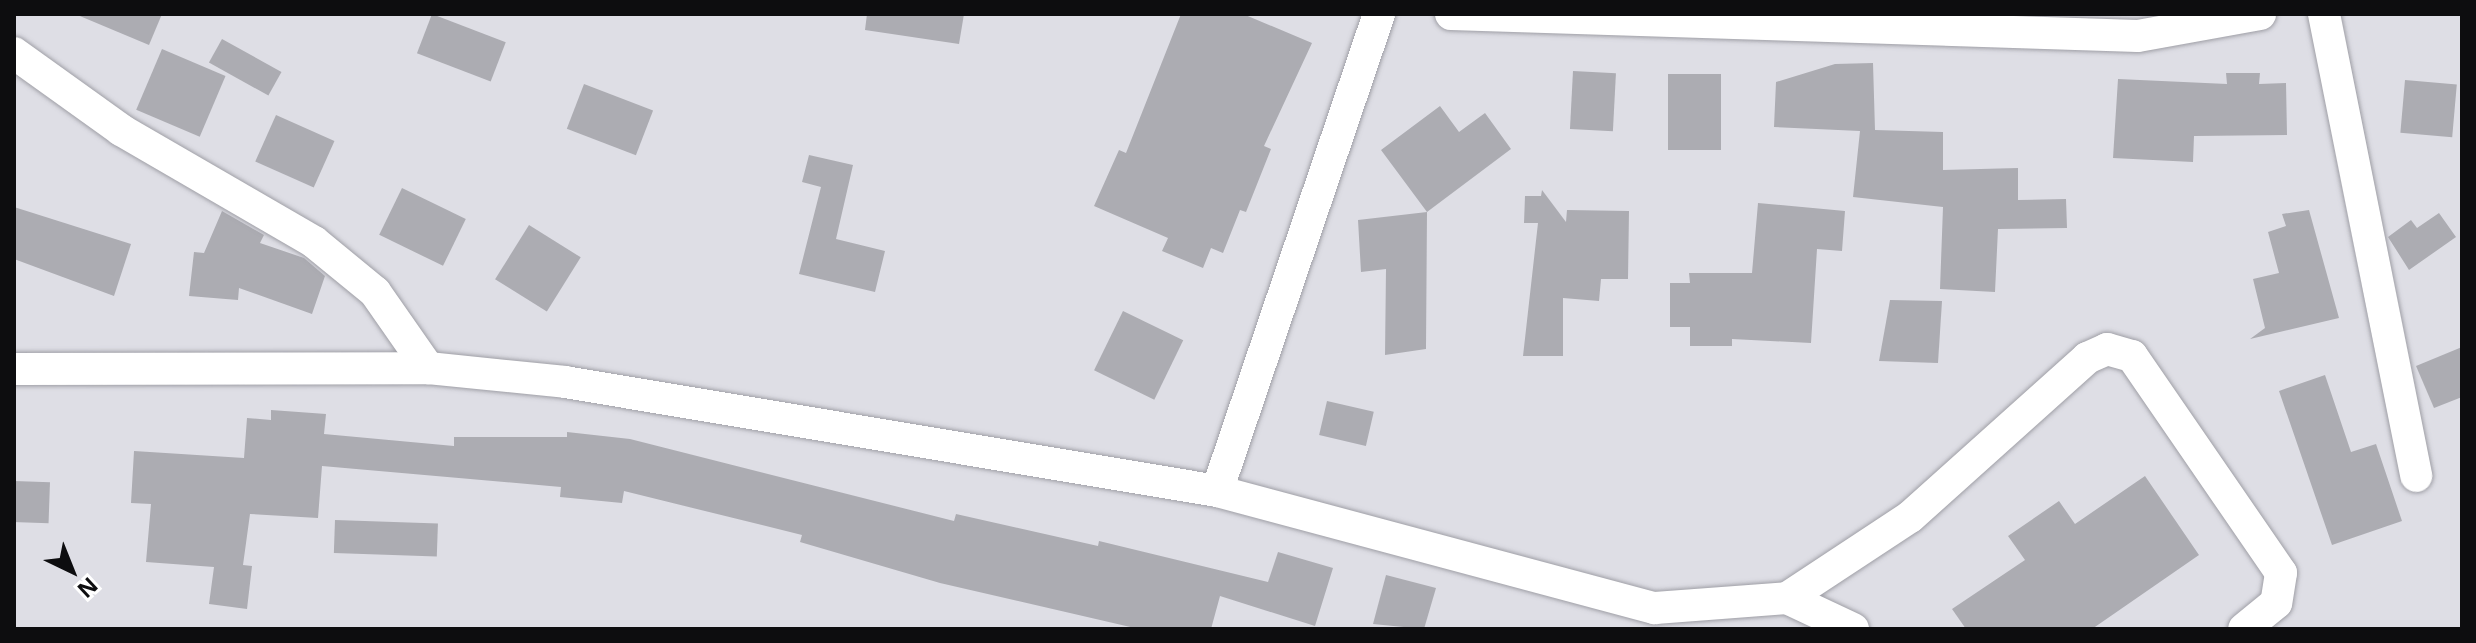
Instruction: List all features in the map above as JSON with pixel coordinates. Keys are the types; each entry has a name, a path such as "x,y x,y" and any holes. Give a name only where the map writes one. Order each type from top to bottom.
{"street":[{"path":"1217,491 1379,14"},
{"path":"1451,14 2138,36 2260,14"},
{"path":"2324,14 2416,476"},
{"path":"14,53 121,130 314,242 375,292 428,368"},
{"path":"14,369 428,368 565,382 1217,491 1655,608 1787,598 1910,517 2087,358 2107,349 2132,356 2281,573 2282,588 2276,603 2244,629"},
{"path":"1787,598 1853,629"}],"building":[{"path":"75,14 162,14 149,45"},
{"path":"432,14 506,42 491,82 417,53"},
{"path":"867,14 964,14 959,44 865,30"},
{"path":"1181,14 1243,14 1312,43 1264,146 1271,149 1246,212 1240,210 1223,253 1211,248 1203,268 1162,251 1168,238 1094,206 1119,150 1126,153"},
{"path":"222,39 281,72 268,96 209,63"},
{"path":"162,49 226,76 200,137 136,110"},
{"path":"1873,63 1875,130 1943,132 1943,170 2018,168 2018,200 2066,199 2067,228 1998,229 1995,292 1940,289 1943,207 1853,197 1860,131 1774,127 1776,82 1835,64"},
{"path":"1573,71 1616,73 1613,131 1570,129"},
{"path":"2226,73 2260,73 2259,84 2286,83 2287,135 2194,136 2193,162 2113,158 2118,79 2227,84"},
{"path":"1668,74 1721,74 1721,150 1668,150"},
{"path":"2405,80 2457,85 2452,137 2400,133"},
{"path":"584,84 653,111 636,155 567,129"},
{"path":"1440,106 1459,132 1485,113 1511,149 1427,212 1381,150"},
{"path":"276,115 334,141 314,188 255,162"},
{"path":"809,155 853,165 836,239 885,251 875,292 799,274 821,187 802,182"},
{"path":"402,188 466,219 443,266 379,235"},
{"path":"1542,190 1566,222 1567,210 1629,211 1628,279 1601,279 1599,301 1563,298 1563,356 1523,356 1538,223 1524,223 1525,196 1541,196"},
{"path":"1758,203 1845,211 1842,251 1817,249 1811,343 1732,339 1732,346 1690,346 1690,327 1670,327 1670,283 1690,283 1689,273 1752,273"},
{"path":"14,207 131,244 114,296 14,259"},
{"path":"2309,210 2339,318 2250,339 2265,328 2253,279 2279,273 2268,232 2286,226 2282,214"},
{"path":"222,211 264,235 260,243 304,258 325,276 312,314 239,288 238,300 189,296 194,252 204,253"},
{"path":"1427,212 1426,349 1385,355 1386,269 1361,272 1358,220"},
{"path":"2439,213 2456,237 2409,270 2388,237 2411,220 2417,228"},
{"path":"529,225 581,257 547,312 495,279"},
{"path":"1890,300 1942,301 1938,363 1879,361"},
{"path":"1123,311 1183,340 1154,400 1094,370"},
{"path":"2462,347 2462,397 2434,408 2416,366"},
{"path":"2325,375 2351,452 2376,444 2402,521 2332,545 2279,391"},
{"path":"1327,401 1374,412 1366,446 1319,435"},
{"path":"271,410 326,414 324,434 454,446 454,437 567,437 567,432 630,439 954,521 956,514 1098,546 1099,541 1268,582 1278,552 1333,568 1315,626 1220,596 1211,629 1139,629 940,583 800,542 802,535 624,491 622,503 560,497 561,487 322,466 318,518 250,514 243,565 252,566 247,609 209,604 214,567 146,562 151,504 131,503 134,451 244,458 247,418 271,420"},
{"path":"2145,476 2199,555 2092,629 1966,629 1952,609 2025,560 2008,536 2059,501 2075,524"},
{"path":"14,481 50,482 49,523 14,522"},
{"path":"335,520 438,524 437,557 334,553"},
{"path":"1386,575 1436,588 1424,629 1373,624"}]}
